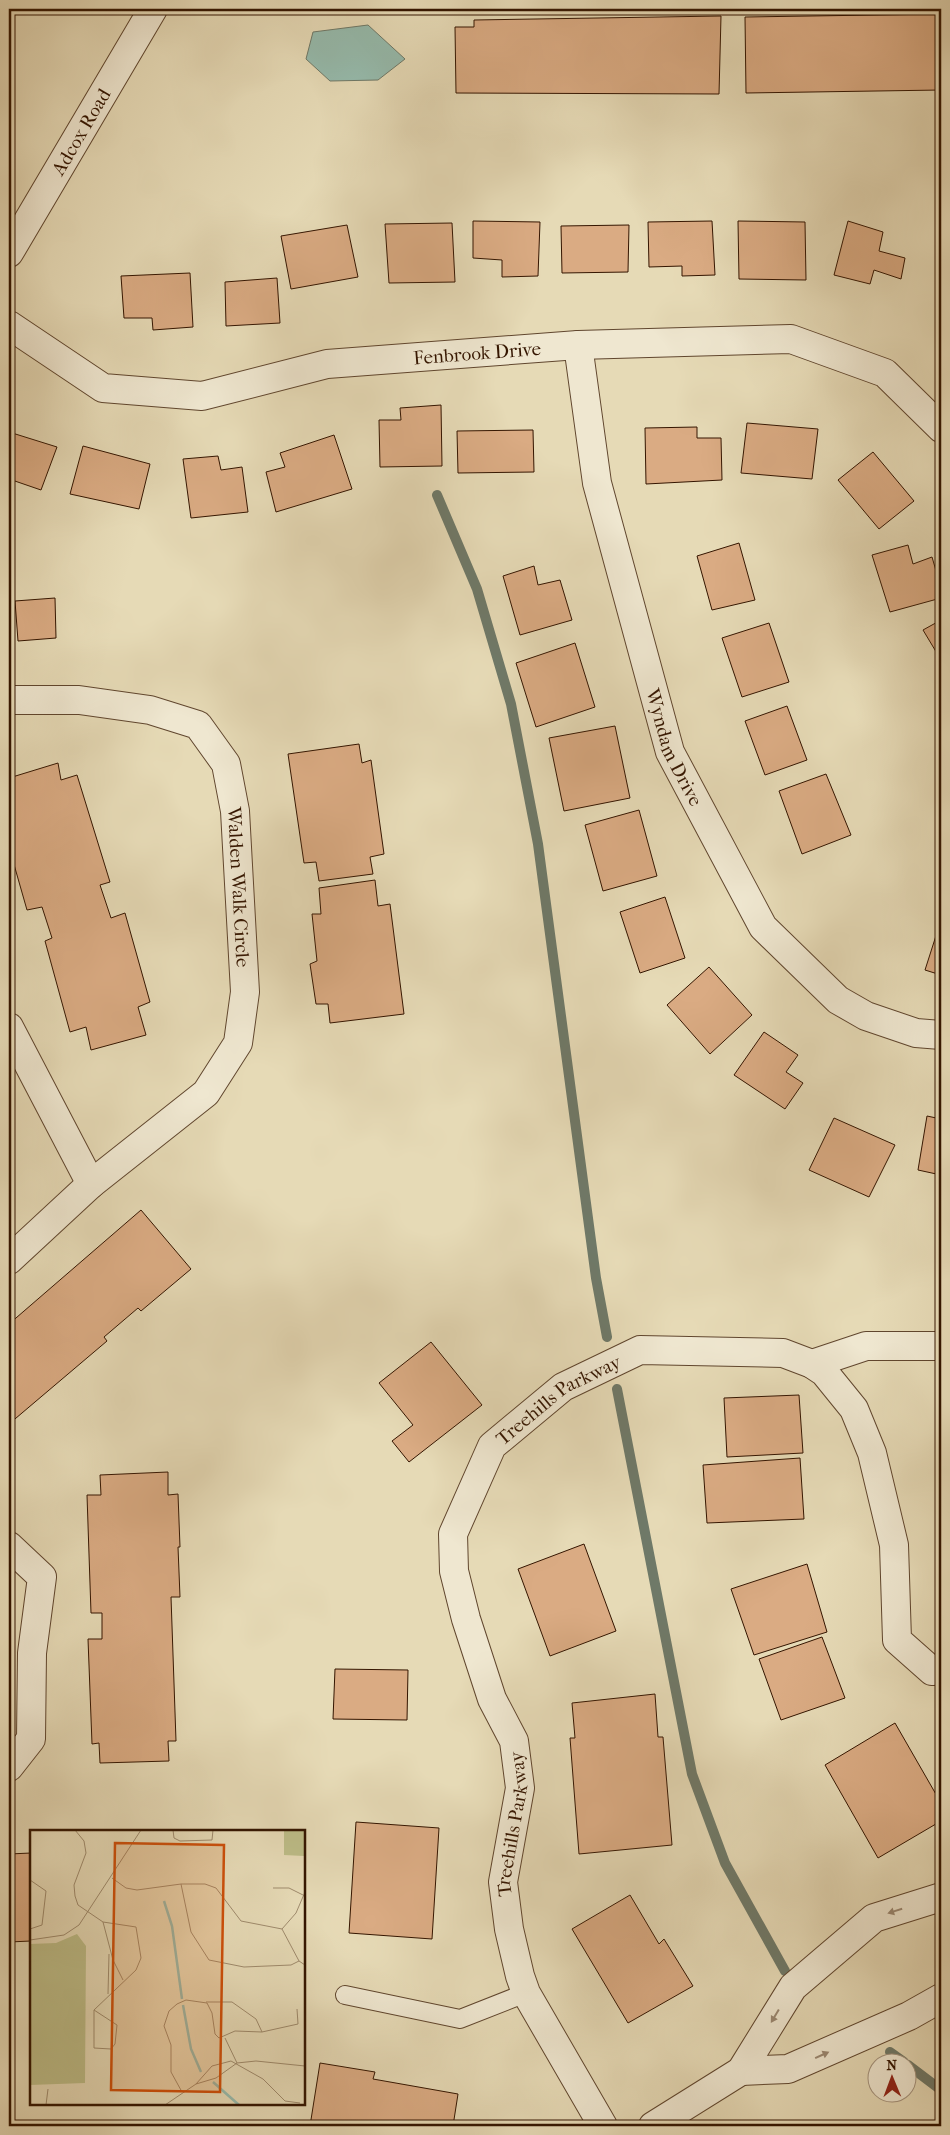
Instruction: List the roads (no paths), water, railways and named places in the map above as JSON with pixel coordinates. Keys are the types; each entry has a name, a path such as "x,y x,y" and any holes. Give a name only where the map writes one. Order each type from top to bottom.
{"street":[{"name":"Adcox Road","path":"9,253 153,9"},
{"name":"Fenbrook Drive","path":"9,325 103,388 202,396 327,364 578,345 791,339 885,373 941,428"},
{"name":"Wyndam Drive","path":"578,345 597,483 670,752 763,927 838,1000 866,1016 916,1033 941,1034"},
{"name":"Walden Walk Circle","path":"9,700 79,700 150,710 198,725 226,764 235,812 245,992 238,1043 206,1094 90,1184 9,1260"},
{"path":"9,1027 90,1184"},
{"path":"812,1364 866,1346 941,1346"},
{"name":"Treehills Parkway","path":"604,2126 526,1993 509,1929 503,1882 520,1788 514,1742 492,1699 466,1619 454,1571 453,1534 492,1446 563,1387 640,1350 783,1353 812,1364 824,1372 854,1409 872,1453 894,1545 897,1640 932,1671 941,1670"},
{"path":"9,1546 42,1577 32,1653 31,1739 9,1766"},
{"path":"652,2126 741,2071 793,1987 874,1918 941,1897"},
{"path":"741,2071 788,2070 909,2016 941,1998"}],"lane":[{"path":"345,1995 460,2019 526,1993"}],"waterway":[{"path":"437,495 477,589 511,704 538,844 596,1278 607,1337"},
{"path":"617,1389 692,1774 725,1863 785,1971"},
{"path":"918,2073 941,2090"}]}
